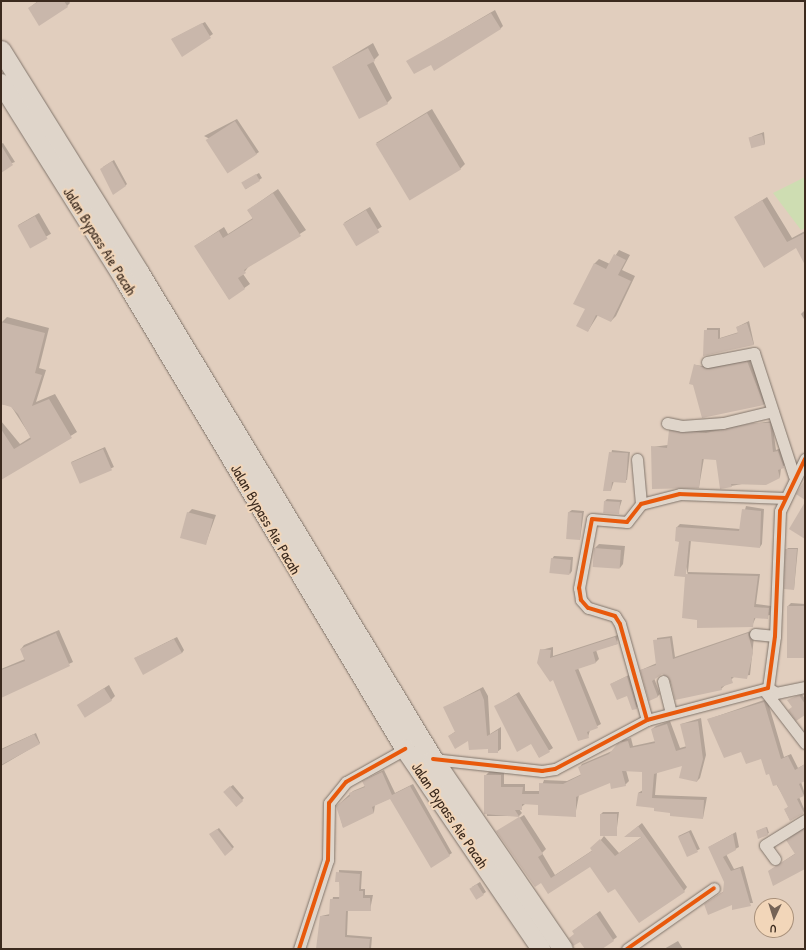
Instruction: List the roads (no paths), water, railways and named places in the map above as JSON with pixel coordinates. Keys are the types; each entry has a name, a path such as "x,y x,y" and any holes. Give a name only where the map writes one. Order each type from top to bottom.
{"highway":[{"path":"1,50 433,759 485,852 563,949"},
{"name":"Jalan Bypass Aie Pacah","path":"1,83 125,281 405,749 485,852 542,949"},
{"path":"354,665 370,655"}],"street":[{"path":"707,362 754,352 794,476"},
{"path":"668,423 682,426 723,423 773,411"},
{"path":"637,459 641,504"},
{"path":"805,459 794,476 785,498 778,540 776,636 766,689 805,743"},
{"path":"647,720 620,624 615,616 584,605 579,595 592,519 627,522 641,504 680,494 785,498"},
{"path":"755,634 776,636"},
{"path":"663,681 671,712"},
{"path":"433,759 542,771 555,770 647,720 671,712 766,689 776,693 805,687"},
{"path":"299,949 328,860 330,803 346,782 405,749"},
{"path":"775,859 765,845 805,820"},
{"path":"627,949 714,888"}]}
